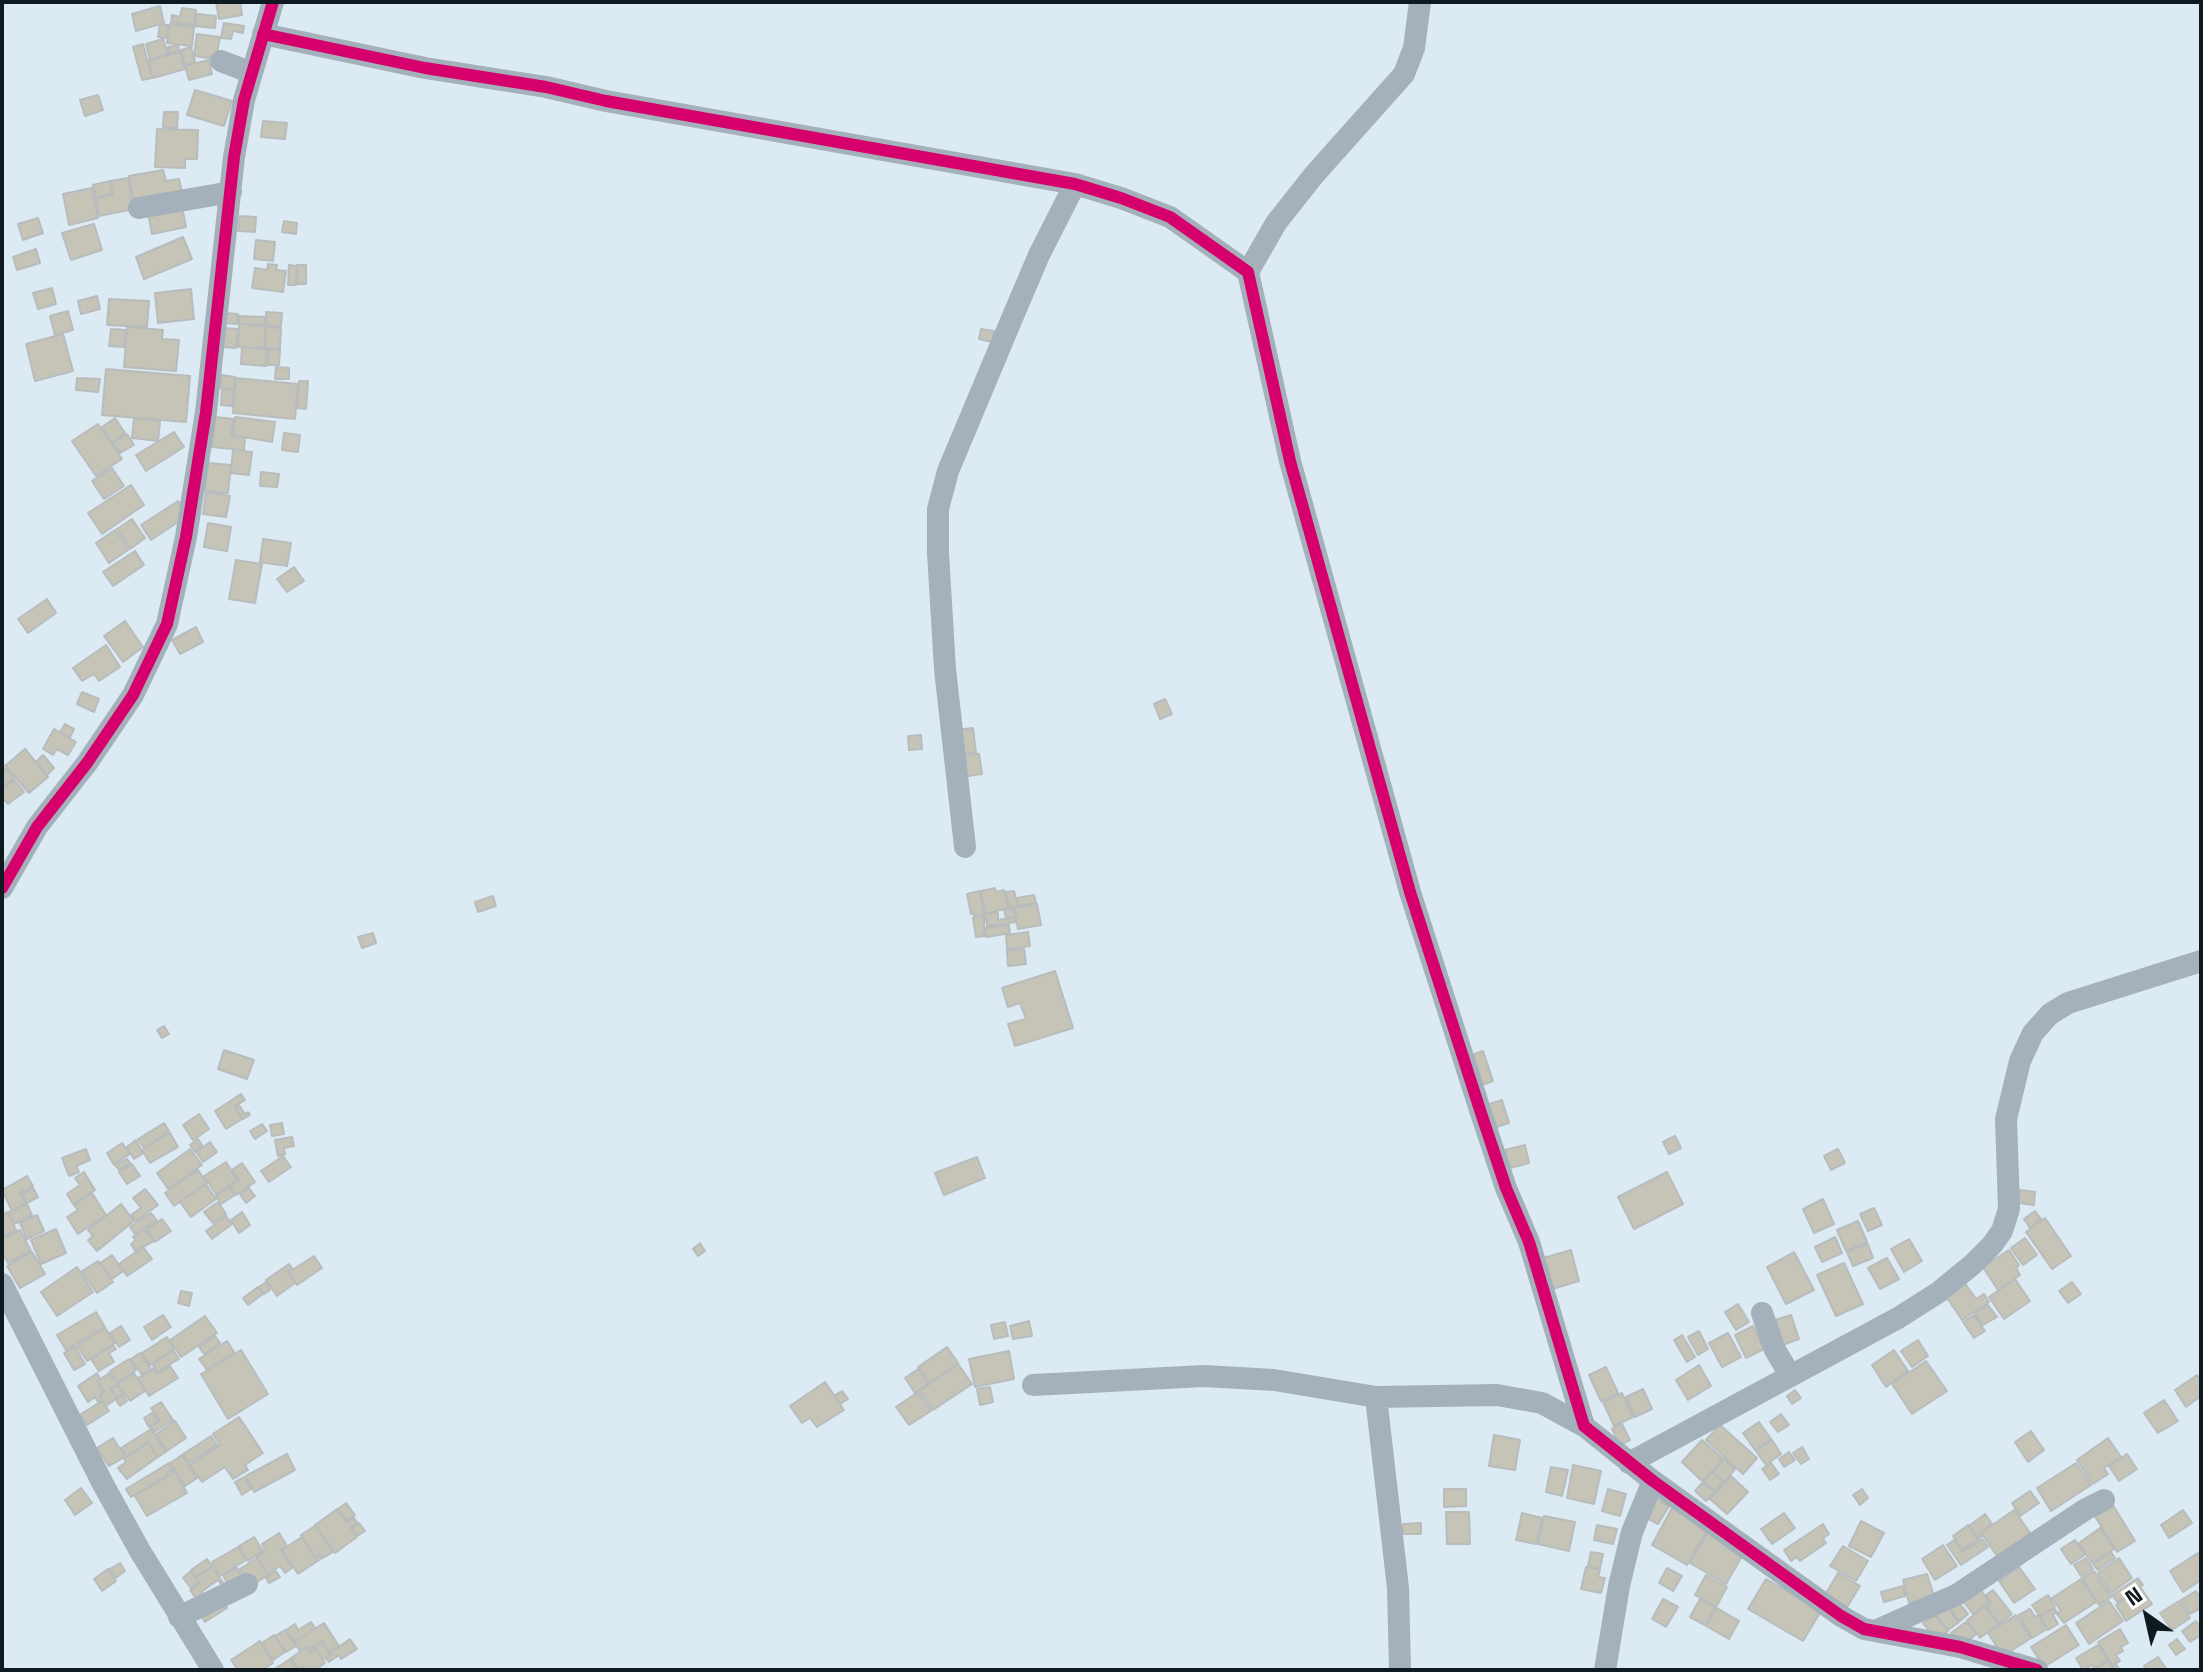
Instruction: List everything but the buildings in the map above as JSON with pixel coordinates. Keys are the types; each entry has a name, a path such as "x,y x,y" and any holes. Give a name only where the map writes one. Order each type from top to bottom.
{"street":[{"path":"2,888 37,827 87,763 133,695 167,624 186,537 206,412 239,129 273,2"},
{"path":"1420,2 1414,48 1404,74 1314,175 1276,223 1248,272 1290,461 1410,892 1496,1158 1529,1242 1584,1426"},
{"path":"263,34 425,68 546,87 606,101 1075,184 1170,217 1248,272"},
{"path":"221,61 252,73"},
{"path":"965,847 945,669 938,509 948,471 1013,316 1075,184"},
{"path":"139,208 231,192"},
{"path":"1629,1463 1898,1318 1939,1292 1992,1245 2002,1231 2009,1209 2006,1119 2020,1061 2033,1033 2050,1014 2068,1003 2201,961"},
{"path":"2,1284 103,1484 213,1670"},
{"path":"1762,1313 1775,1350 1790,1375"},
{"path":"1033,1385 1204,1376 1274,1380 1376,1397 1497,1395 1542,1403 1584,1426 1653,1481 1841,1616 1864,1629 1960,1647 2037,1670"},
{"path":"1376,1397 1397,1572 1400,1670"},
{"path":"1605,1670 1632,1532 1653,1481"},
{"path":"1875,1631 1958,1594 2104,1500"},
{"path":"179,1617 247,1584"}],"cycle path":[{"path":"2,888 37,827 87,763 133,695 167,624 186,537 206,412 234,157 244,100 273,2"},
{"path":"263,34 425,68 546,87 606,101 1075,184 1170,217 1248,272 1290,461 1410,892 1506,1188 1529,1242 1584,1426 1653,1481 1841,1616 1864,1629 1960,1647 2037,1670"}]}
